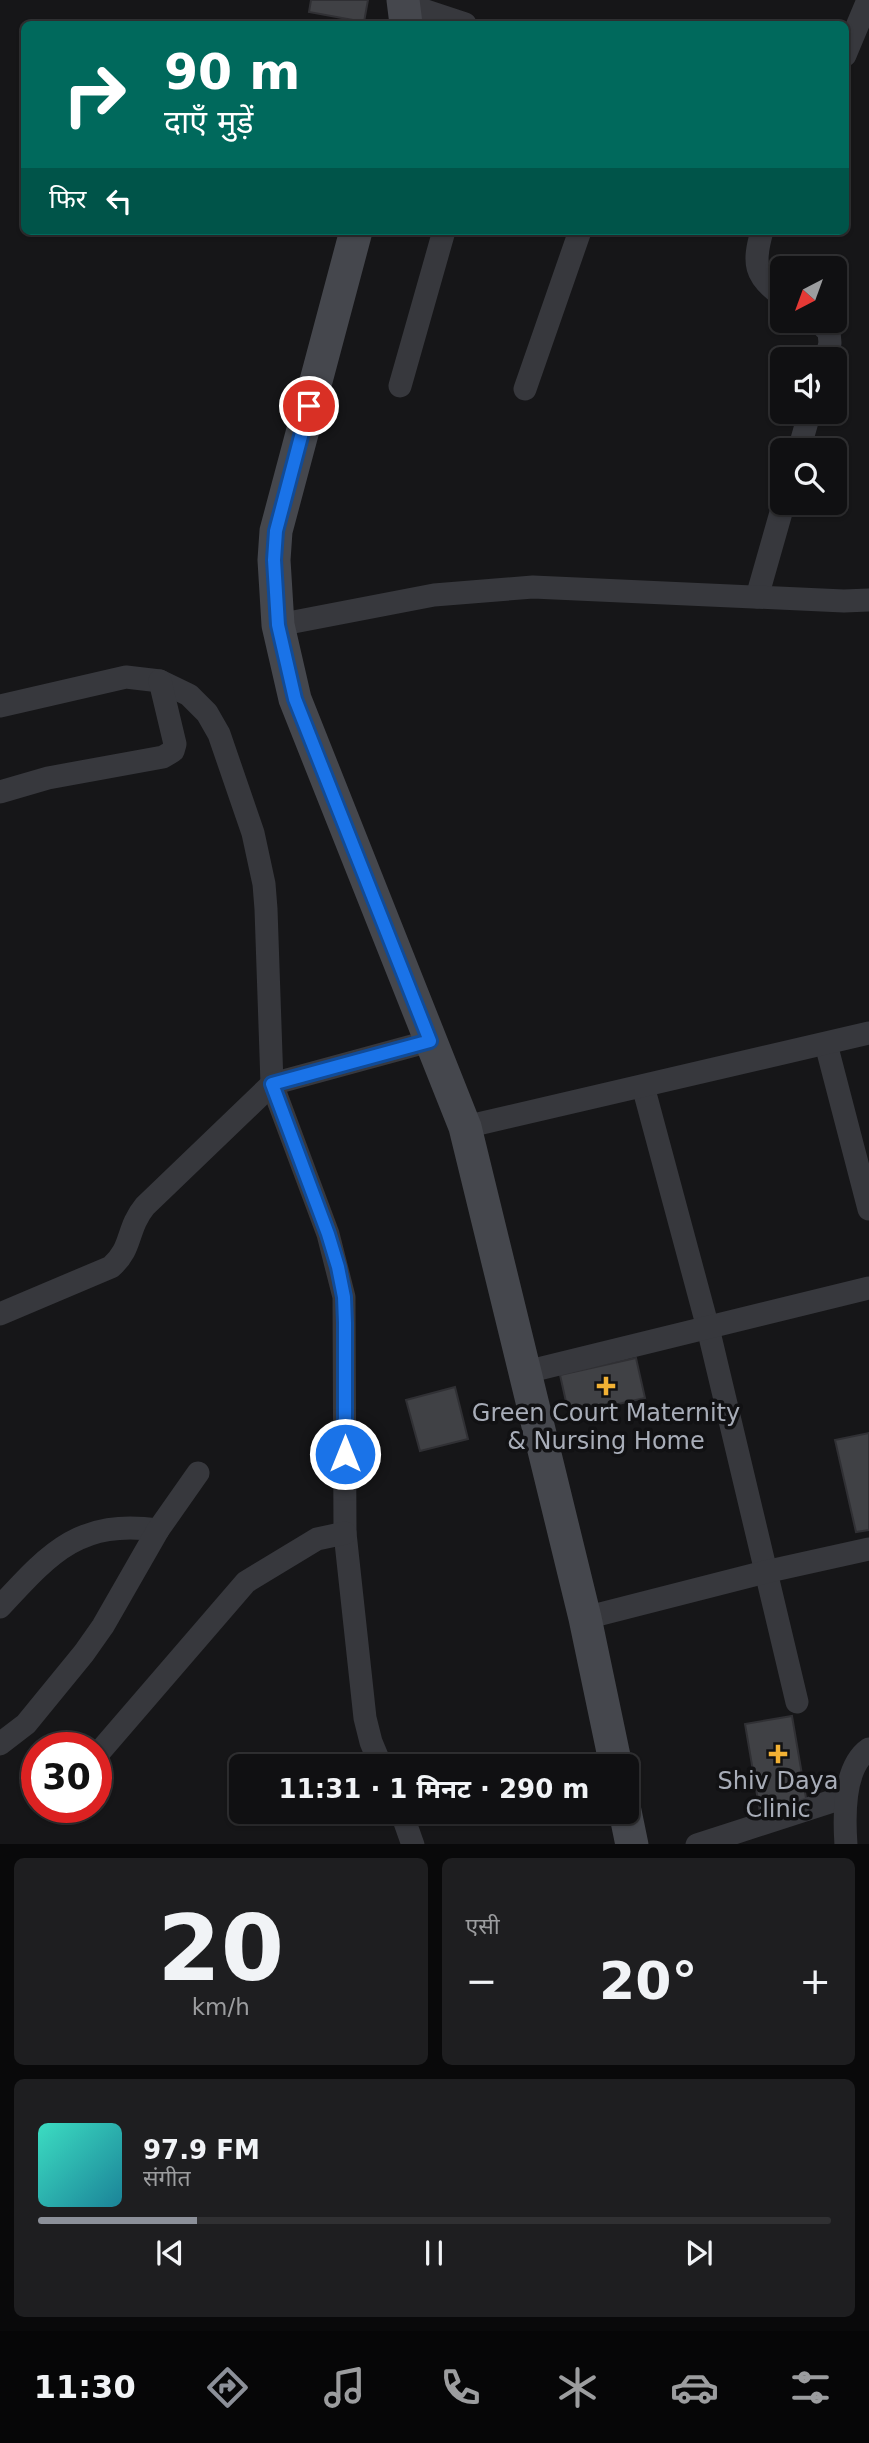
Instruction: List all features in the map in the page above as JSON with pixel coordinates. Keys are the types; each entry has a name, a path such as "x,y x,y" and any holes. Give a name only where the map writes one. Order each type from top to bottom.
{"main road":[{"path":"355,235 276,531 274,560 278,625 295,699 465,1127 585,1618 613,1754"},
{"path":"628,1824 632,1844"}],"street":[{"path":"849,45 868,0"},
{"path":"405,10 452,21"},
{"path":"400,386 443,235"},
{"path":"525,389 579,235"},
{"path":"761,235 756,250 757,266 770,287"},
{"path":"757,597 780,515"},
{"path":"278,625 434,595 533,587 869,600"},
{"path":"0,706 126,677 160,681 189,695 207,713 219,734 253,834 264,884 272,1084 328,1234 344,1297 345,1533 365,1718 376,1754"},
{"path":"0,792 48,778 170,754 176,744 160,681"},
{"path":"465,1127 869,1033"},
{"path":"0,1314 111,1267 126,1251 131,1228 145,1206 272,1084 430,1041"},
{"path":"826,1044 869,1209"},
{"path":"643,1086 708,1328 797,1702"},
{"path":"526,1372 869,1288"},
{"path":"0,1744 26,1724 84,1653 110,1615 158,1531 198,1473"},
{"path":"0,1607 37,1566 67,1544 87,1534 136,1527 158,1531"},
{"path":"112,1737 246,1582 317,1539 345,1533"},
{"path":"585,1618 765,1572 869,1549"},
{"path":"846,1844 845,1797 855,1769 864,1752 869,1749"},
{"path":"697,1844 845,1797"},
{"path":"406,1824 413,1844"}],"building":[{"path":"311,0 368,0 364,21 309,12"},
{"path":"636,1358 645,1398 569,1415 560,1375"},
{"path":"455,1387 468,1439 420,1451 406,1400"},
{"path":"869,1433 869,1530 856,1532 835,1440"},
{"path":"792,1716 807,1804 760,1812 745,1724"}],"place":[{"name":"Green Court Maternity & Nursing Home","path":"606,1386"},
{"name":"Shiv Daya Clinic","path":"778,1754"}],"route":[{"path":"309,406 276,531 274,560 278,625 295,699 430,1041 272,1084 328,1234 344,1297 345,1454"}]}
